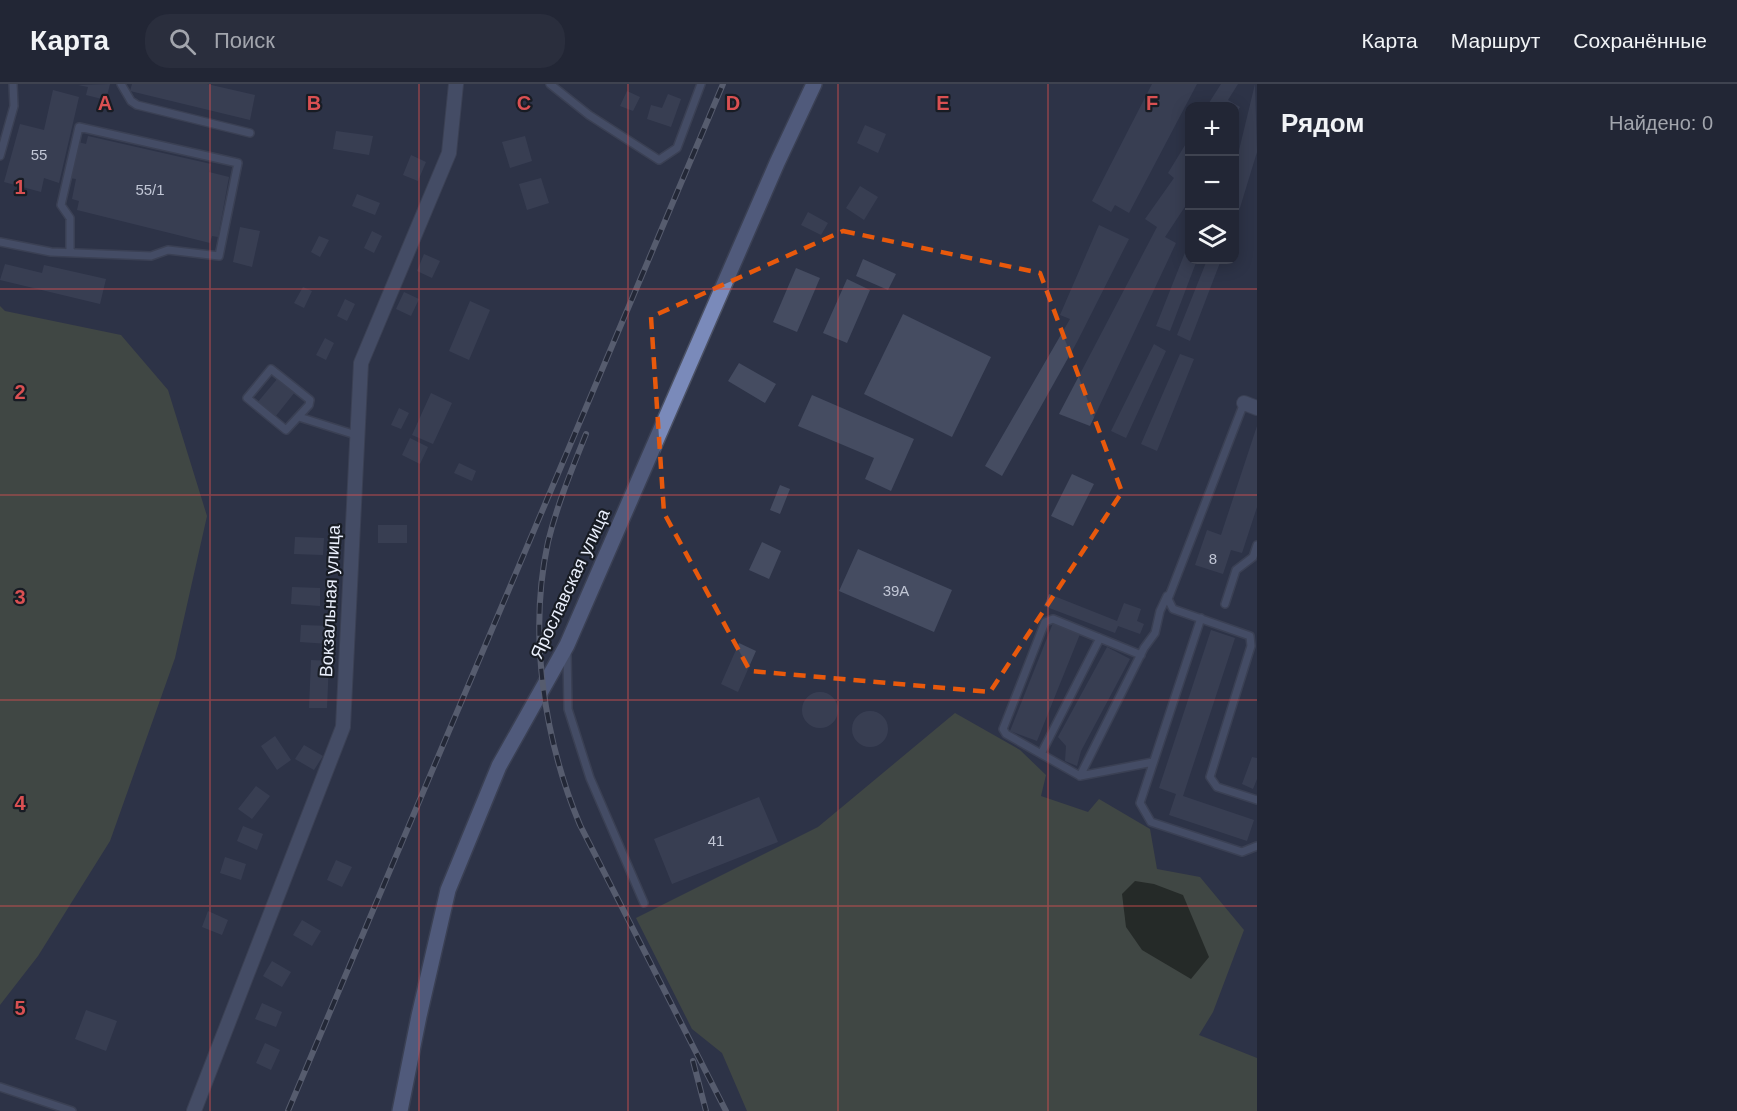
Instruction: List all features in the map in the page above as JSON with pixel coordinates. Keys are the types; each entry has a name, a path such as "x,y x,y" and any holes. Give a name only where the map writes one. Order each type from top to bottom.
{"main road":[{"name":"Ярославская улица","path":"400,1111 448,890 499,766 567,645 777,163 814,84"}],"street":[{"name":"Вокзальная улица","path":"194,1111 343,727 361,363 449,153 456,84"}],"lane":[{"path":"0,156 14,106 13,84"},
{"path":"121,84 131,101 137,105 250,133"},
{"path":"550,84 589,115 659,160 677,148 701,84"},
{"path":"0,242 51,252 151,256 168,250 219,256 238,163 79,127 61,205 70,218 70,252"},
{"path":"276,370 308,396 309,405 299,417 290,429 281,429 249,402 248,394 267,371 276,370"},
{"path":"1080,776 1141,655 1155,633 1160,611 1250,405"},
{"path":"299,417 356,435"},
{"path":"1226,604 1236,570 1253,557 1257,544"},
{"path":"1169,592 1169,604 1173,609 1246,633 1251,640 1210,777 1217,787 1257,800"},
{"path":"1201,618 1140,803 1151,822 1242,852 1257,846"},
{"path":"1141,655 1053,619 1045,622 1003,729 1006,734 1080,776 1153,762"},
{"path":"1041,754 1100,638"},
{"path":"567,645 568,709 590,778 644,903"},
{"path":"1249,851 1257,856"},
{"path":"0,1087 72,1111"}],"highlighted area":[{"path":"843,231 1040,273 1122,492 990,692 750,671 664,513 651,317"}],"shaded area":[{"path":"0,306 5,311 121,335 168,390 207,516 175,658 110,841 38,956 0,1005"},
{"path":"955,713 1020,750 1046,775 1041,796 1088,812 1099,799 1150,829 1157,869 1200,877 1244,930 1213,1012 1199,1035 1257,1058 1257,1111 747,1111 722,1053 692,1029 636,918 818,827"},
{"path":"1135,881 1154,884 1183,895 1209,957 1191,979 1142,950 1126,927 1122,894"}],"building":[{"path":"110,84 106,100 86,95 88,87 78,85"},
{"path":"132,84 207,84 255,95 250,120 130,91"},
{"path":"1152,84 1197,84 1188,102 1185,102 1185,107 1129,213 1115,205 1111,212 1092,201"},
{"path":"1221,84 1238,84 1228,100 1231,102 1210,102"},
{"path":"1255,84 1257,152 1239,211 1239,150"},
{"path":"53,90 79,97 59,183 44,178 41,192 4,182 20,124 44,130"},
{"path":"627,91 640,97 633,111 620,106"},
{"path":"668,94 681,99 671,127 647,119 651,105 662,108"},
{"path":"865,125 886,134 878,153 857,143"},
{"path":"336,131 373,136 369,155 333,149"},
{"path":"88,136 211,164 209,172 229,177 218,237 212,236 210,243 77,210 79,201 72,199 76,179 70,178 78,142 86,144"},
{"path":"525,136 532,161 510,168 502,142"},
{"path":"1185,145 1185,207 1165,237 1176,243 1090,426 1059,414 1157,227 1145,219 1174,178 1168,173"},
{"path":"411,155 426,162 418,181 403,175"},
{"path":"541,178 549,203 527,210 519,184"},
{"path":"860,186 878,197 864,220 846,208"},
{"path":"357,194 380,203 375,215 352,206"},
{"path":"808,212 828,223 821,235 801,225"},
{"path":"1099,225 1129,239 1077,342 1002,476 985,466 1070,319 1060,315"},
{"path":"240,227 260,231 252,267 233,262"},
{"path":"372,231 382,236 374,253 364,248"},
{"path":"319,236 329,240 320,257 311,252"},
{"path":"1185,253 1185,264 1195,264 1170,331 1156,326"},
{"path":"424,254 440,261 432,278 417,271"},
{"path":"863,259 896,274 888,290 856,276"},
{"path":"5,264 42,273 44,265 106,279 100,304 0,280"},
{"path":"1205,264 1219,264 1190,341 1177,335"},
{"path":"796,268 820,278 797,332 773,322"},
{"path":"847,279 870,290 847,343 823,333"},
{"path":"303,287 312,291 304,308 294,303"},
{"path":"404,292 419,299 411,316 396,309"},
{"path":"345,299 355,304 347,321 337,316"},
{"path":"470,301 490,310 469,360 449,351"},
{"path":"903,314 991,357 952,437 864,394"},
{"path":"325,338 334,343 326,360 316,355"},
{"path":"1154,344 1166,351 1126,438 1111,431"},
{"path":"1180,354 1194,359 1157,451 1141,444"},
{"path":"739,363 776,384 765,403 728,381"},
{"path":"278,378 295,392 275,417 257,403"},
{"path":"431,393 452,403 433,444 412,435"},
{"path":"812,395 914,439 891,491 865,479 874,458 798,426"},
{"path":"399,408 409,413 401,429 391,425"},
{"path":"1257,426 1257,507 1242,553 1231,550 1223,574 1195,565 1207,530 1221,535"},
{"path":"410,438 428,447 420,464 402,455"},
{"path":"459,463 476,471 472,481 454,473"},
{"path":"1072,474 1094,484 1073,526 1051,516"},
{"path":"780,485 790,489 780,514 770,510"},
{"path":"378,525 407,525 407,543 378,543"},
{"path":"295,537 324,538 323,555 294,554"},
{"path":"762,542 781,551 769,579 749,570"},
{"path":"858,549 952,590 934,632 839,591"},
{"path":"292,587 320,588 320,606 291,604"},
{"path":"1049,594 1117,621 1124,603 1141,609 1137,621 1144,624 1140,634 1118,626 1115,633 1044,606"},
{"path":"1053,623 1080,634 1037,741 1010,731"},
{"path":"301,625 330,626 329,644 300,642"},
{"path":"1211,630 1235,638 1183,796 1254,820 1247,841 1169,815 1176,794 1159,788"},
{"path":"739,643 756,651 738,692 721,684"},
{"path":"1107,647 1130,659 1081,751 1077,766 1065,761 1066,746 1058,737"},
{"path":"311,660 329,661 327,708 309,708"},
{"path":"820,692 833,697 838,710 833,723 820,728 807,723 802,710 807,697"},
{"path":"870,711 883,716 888,729 883,742 870,747 857,742 852,729 857,716"},
{"path":"275,736 291,760 277,770 261,746"},
{"path":"304,745 323,756 314,770 295,759"},
{"path":"1252,757 1257,758 1257,779 1253,789 1242,784"},
{"path":"256,786 270,796 252,819 238,809"},
{"path":"759,797 778,842 672,884 654,839"},
{"path":"243,826 263,834 257,850 237,841"},
{"path":"225,857 246,864 241,880 220,873"},
{"path":"336,860 352,867 342,887 327,880"},
{"path":"208,911 228,920 222,935 202,927"},
{"path":"302,920 321,931 312,946 293,935"},
{"path":"272,961 291,972 282,987 263,976"},
{"path":"262,1003 282,1012 276,1027 255,1019"},
{"path":"86,1010 117,1021 106,1051 75,1039"},
{"path":"265,1043 280,1050 271,1070 256,1063"}],"railway":[{"path":"288,1111 723,84"},
{"path":"586,434 556,514 542,577 540,649 549,722 567,792 580,825 726,1111"},
{"path":"693,1061 706,1111"}]}
